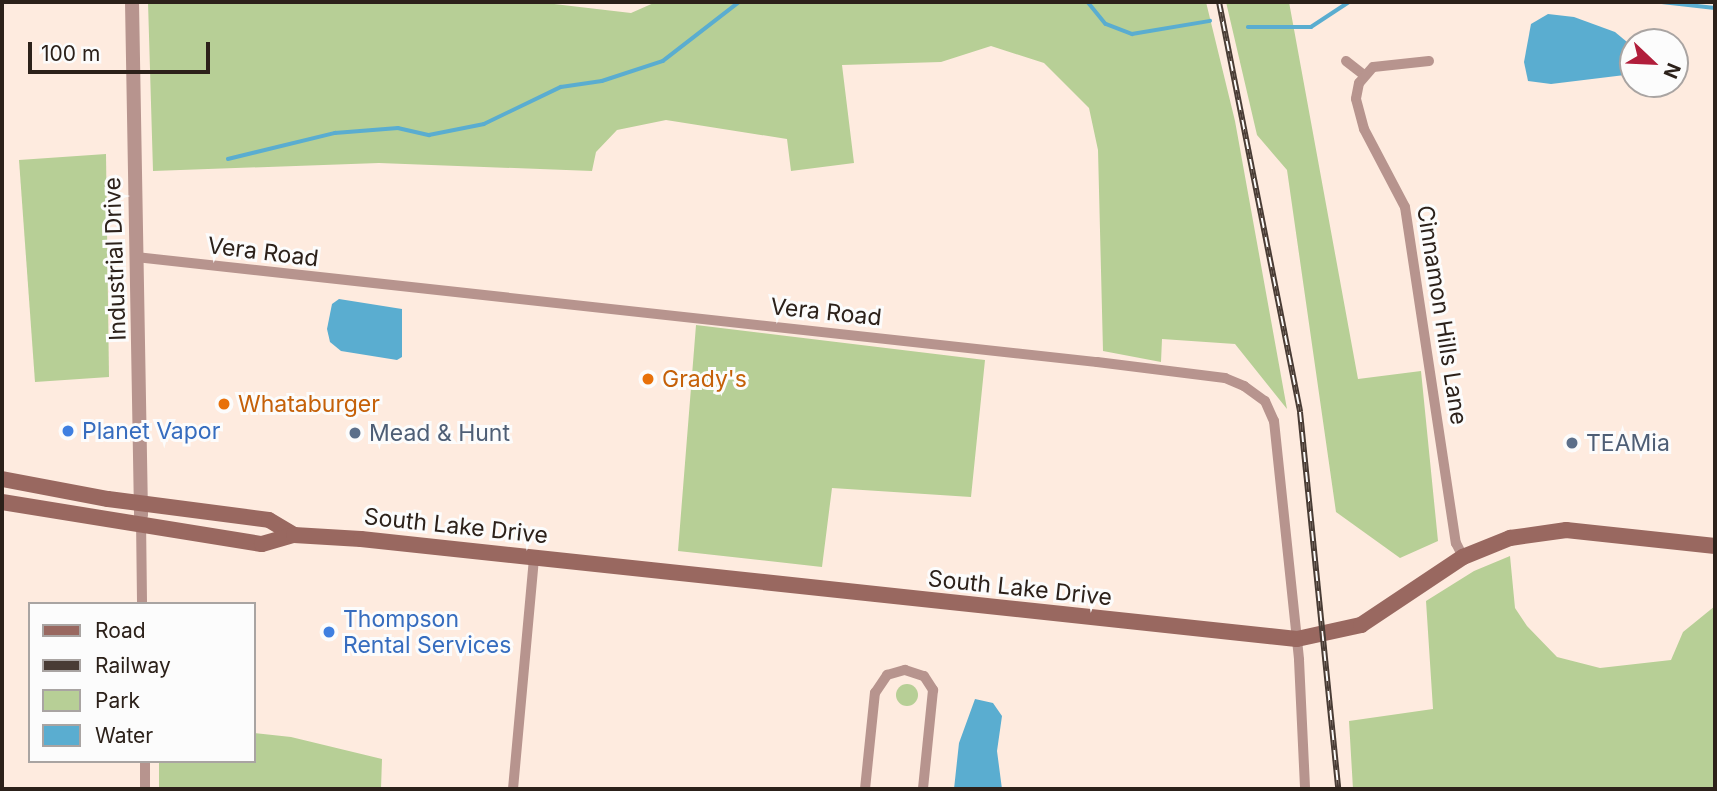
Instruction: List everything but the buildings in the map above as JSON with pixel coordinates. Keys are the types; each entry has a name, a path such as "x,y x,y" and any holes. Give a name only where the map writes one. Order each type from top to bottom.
{"main road":[{"name":"South Lake Drive","path":"2,479 262,544 294,535 1297,639 1369,621 1463,557 1510,538 1566,530 1715,546"},
{"name":"South Lake Drive","path":"2,502 141,515 269,520 294,535"}],"street":[{"name":"Industrial Drive","path":"132,2 141,515"},
{"path":"1346,61 1364,75 1384,63 1429,61"},
{"name":"Cinnamon Hills Lane","path":"1364,75 1356,91 1357,108 1405,207 1456,543 1463,557"},
{"name":"Vera Road","path":"136,257 1225,378 1256,393 1272,411 1297,639 1305,789"},
{"path":"141,515 142,602"},
{"path":"513,789 534,558"},
{"path":"865,789 876,693 887,675 905,670 924,676 933,690 923,789"},
{"path":"145,763 145,789"}],"green space":[{"path":"148,2 537,2 631,13 656,2 1206,2 1235,121 1287,409 1235,344 1162,339 1161,362 1103,351 1098,150 1089,108 1044,63 991,46 941,62 842,65 854,163 791,171 787,139 666,120 617,130 596,152 592,171 379,163 153,171"},
{"path":"1226,2 1289,2 1358,379 1421,371 1438,541 1400,558 1336,512 1287,170 1257,135"},
{"path":"106,154 109,377 35,382 19,160"},
{"path":"696,325 985,360 971,497 832,488 822,567 678,551"},
{"path":"1510,556 1515,608 1527,626 1557,657 1600,668 1671,660 1683,632 1715,606 1715,789 1353,789 1349,721 1433,709 1426,601 1474,571"},
{"path":"903,684 911,684 918,691 918,699 911,706 903,706 896,699 896,691"},
{"path":"256,733 291,737 382,759 381,789 159,789 159,763 256,763"}],"water":[{"path":"1548,14 1574,17 1615,32 1619,35 1619,76 1551,84 1528,81 1524,62 1531,24"},
{"path":"339,299 402,309 402,357 397,360 341,351 330,342 327,329 332,304"},
{"path":"975,699 993,703 1002,716 997,751 1002,789 954,789 959,743"}],"waterway":[{"path":"228,159 335,133 398,128 429,135 484,124 561,87 602,81 663,61 739,2"},
{"path":"1088,2 1106,24 1132,34 1210,21"},
{"path":"1248,27 1311,27 1349,2"},
{"path":"1662,2 1715,8"}],"railway":[{"path":"1219,2 1300,412 1338,789"}],"place":[{"name":"Grady's","path":"648,379"},
{"name":"Whataburger","path":"224,404"},
{"name":"Planet Vapor","path":"68,431"},
{"name":"Mead & Hunt","path":"355,433"},
{"name":"TEAMia","path":"1572,443"},
{"name":"Thompson Rental Services","path":"329,632"}]}
